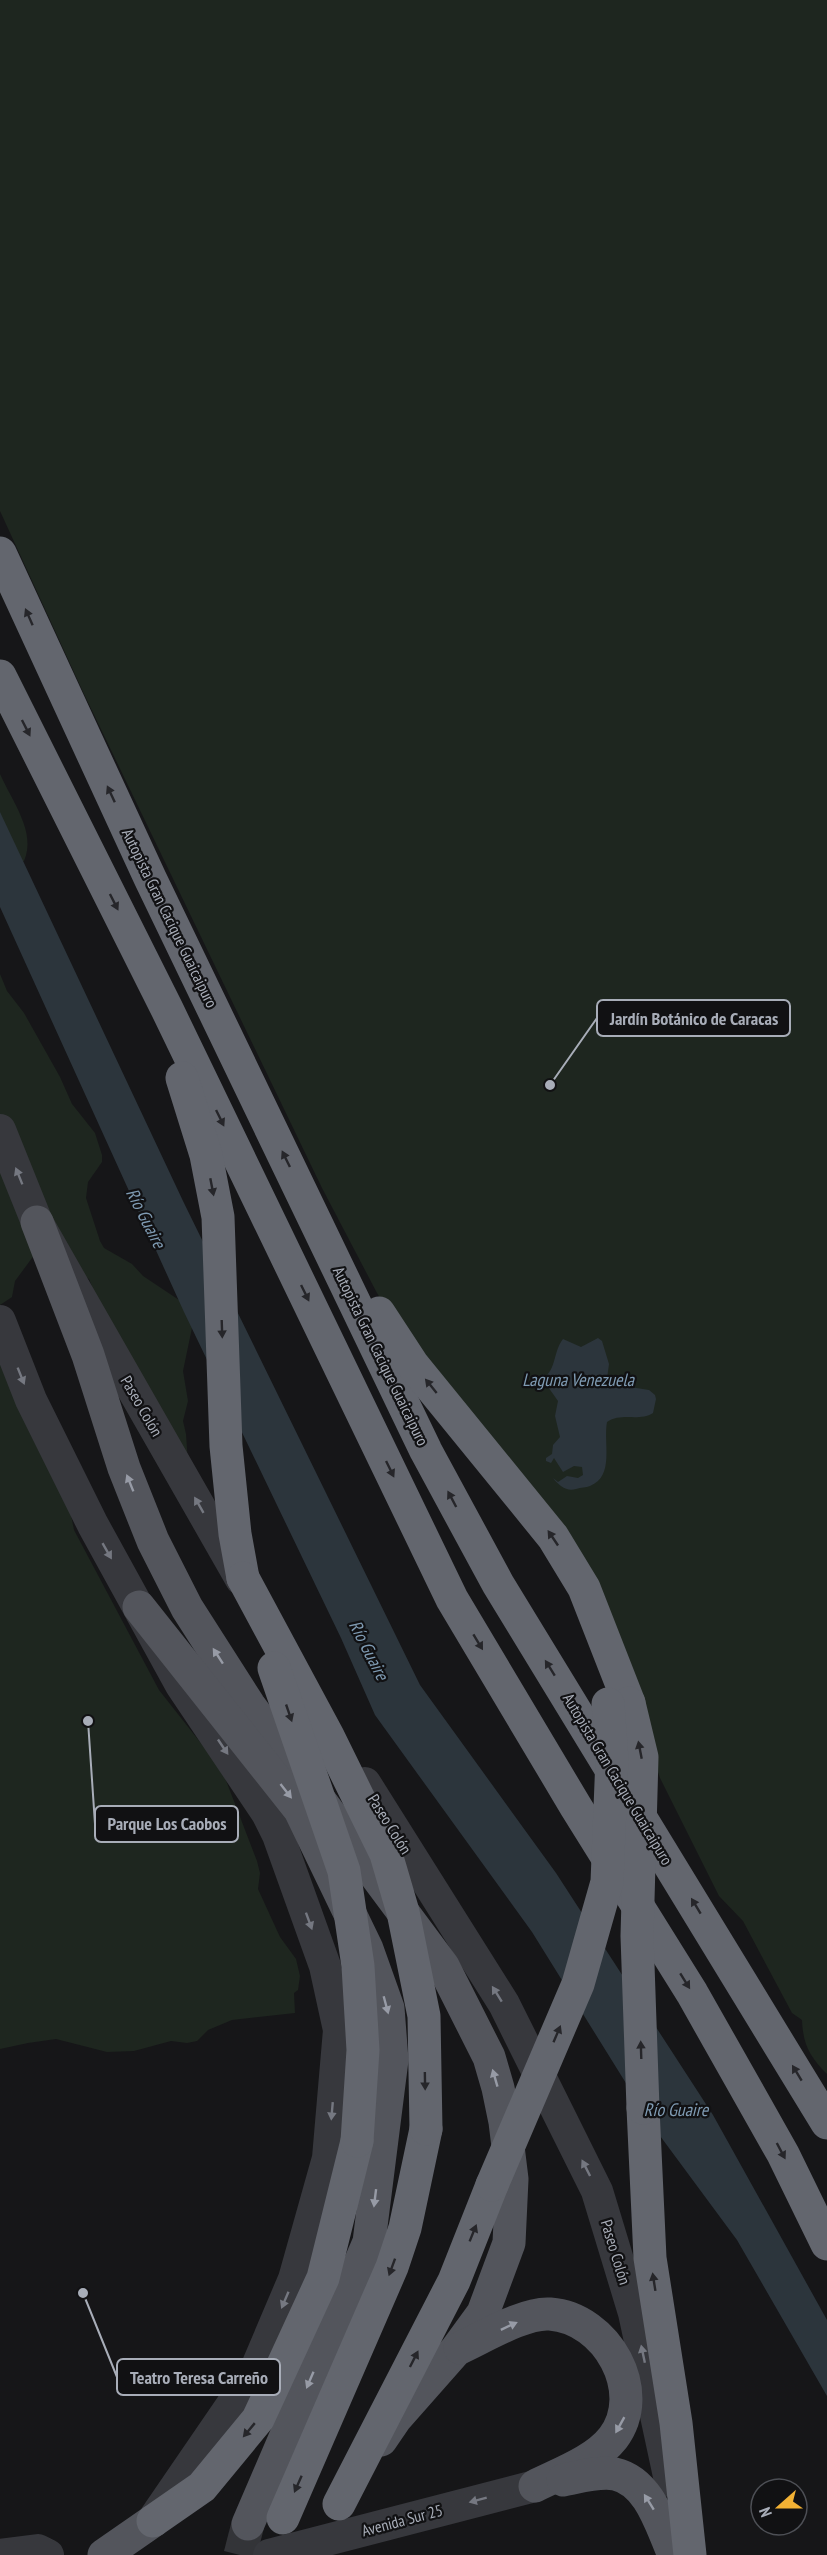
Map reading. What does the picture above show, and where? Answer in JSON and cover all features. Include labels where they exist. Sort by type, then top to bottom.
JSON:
[{"type":"highway","name":"Autopista Gran Cacique Guaicaipuro","points":[[0,554],[150,878],[426,1451],[498,1584],[827,2123]]},
{"type":"highway","points":[[0,676],[167,1008],[452,1599],[576,1807],[692,1993],[783,2154],[827,2244]]},
{"type":"highway","points":[[153,2521],[201,2487],[258,2419],[323,2278],[357,2141],[363,2050],[358,1966],[344,1871],[243,1578],[235,1534],[226,1446],[218,1217],[206,1155],[178,1061],[167,1008]]},
{"type":"highway","points":[[312,1212],[413,1365],[553,1537],[584,1588],[619,1704],[642,1757],[637,1936],[650,2258],[676,2423],[690,2555]]},
{"type":"highway","points":[[243,1578],[328,1736],[386,1854],[403,1912],[424,2016],[426,2129],[405,2228],[392,2267],[283,2518]]},
{"type":"highway","points":[[339,2504],[454,2281],[492,2185],[578,1984],[607,1882],[612,1758],[619,1704]]},
{"type":"main road","points":[[37,1222],[88,1355],[124,1468],[153,1541],[187,1608],[249,1706],[443,1966],[489,2057],[506,2122],[512,2179],[512,2219],[509,2243],[483,2313],[456,2350],[396,2418],[339,2504]]},
{"type":"main road","points":[[140,1607],[300,1810],[368,1949],[388,2008],[392,2060],[369,2242],[248,2524]]},
{"type":"main road","points":[[456,2350],[518,2322],[550,2314],[569,2319],[588,2329],[615,2357],[623,2373],[627,2394],[625,2416],[612,2438],[593,2456],[535,2486]]},
{"type":"main road","points":[[535,2486],[589,2475],[614,2474],[635,2483],[650,2502],[674,2555]]},
{"type":"main road","points":[[104,2555],[153,2521]]},
{"type":"street","name":"Paseo Colón","points":[[0,1130],[37,1222],[284,1654],[504,2004],[597,2191],[634,2313],[685,2555]]},
{"type":"street","points":[[0,1321],[36,1410],[93,1525],[181,1685],[267,1813],[325,1966],[339,2030],[328,2158],[294,2279],[255,2371],[153,2521]]},
{"type":"street","name":"Avenida Sur 25","points":[[269,2555],[535,2486]]},
{"type":"street","points":[[0,2555],[38,2550],[48,2555]]},
{"type":"shaded area","points":[[0,0],[827,0],[827,2074],[808,2050],[802,2020],[792,2013],[743,1921],[719,1896],[660,1778],[610,1616],[421,1364],[377,1293],[322,1188],[84,694],[0,511]]},
{"type":"shaded area","points":[[0,774],[21,817],[27,839],[24,861],[10,865],[0,863]]},
{"type":"shaded area","points":[[0,974],[7,991],[24,1013],[60,1077],[72,1104],[95,1133],[102,1162],[88,1182],[86,1198],[100,1241],[104,1248],[132,1264],[143,1276],[182,1302],[193,1323],[183,1371],[188,1401],[183,1421],[188,1463],[127,1373],[89,1279],[41,1250],[15,1281],[12,1297],[0,1305]]},
{"type":"shaded area","points":[[0,1354],[71,1515],[74,1530],[159,1690],[222,1770],[257,1861],[260,1873],[258,1889],[280,1937],[296,1959],[300,1976],[298,1990],[294,1993],[295,2013],[232,2020],[208,2030],[197,2041],[187,2043],[171,2041],[134,2051],[107,2052],[56,2039],[0,2049]]},
{"type":"water","name":"Río Guaire","points":[[0,812],[183,1201],[420,1685],[556,1873],[713,2115],[827,2320],[827,2396],[737,2240],[652,2125],[532,1932],[375,1715],[341,1638],[184,1312],[0,907]]},
{"type":"water","name":"Laguna Venezuela","points":[[598,1338],[602,1341],[609,1364],[607,1379],[609,1385],[623,1383],[630,1387],[649,1390],[656,1399],[653,1413],[648,1416],[619,1418],[607,1422],[603,1475],[590,1486],[569,1490],[561,1486],[553,1478],[558,1482],[567,1476],[578,1478],[583,1475],[582,1467],[574,1466],[563,1472],[554,1458],[551,1463],[546,1461],[546,1458],[552,1454],[553,1445],[560,1437],[555,1416],[558,1401],[546,1384],[543,1374],[546,1376],[549,1372],[563,1339],[581,1347]]},
{"type":"tunnel","points":[[240,2555],[248,2524]]},
{"type":"place","name":"Jardín Botánico de Caracas","points":[[550,1085]]},
{"type":"place","name":"Parque Los Caobos","points":[[88,1721]]},
{"type":"place","name":"Teatro Teresa Carreño","points":[[83,2293]]}]
